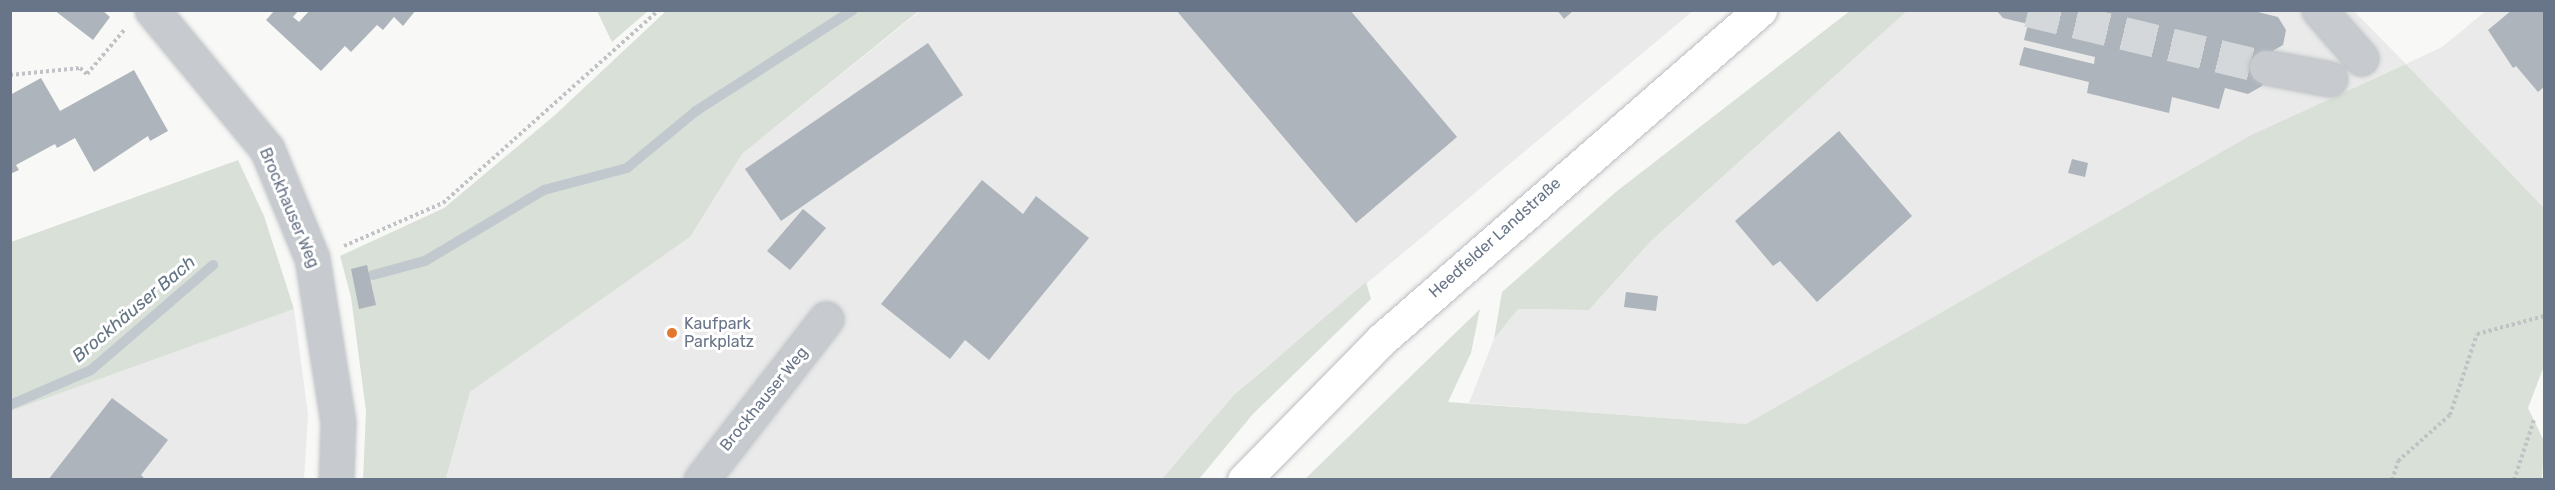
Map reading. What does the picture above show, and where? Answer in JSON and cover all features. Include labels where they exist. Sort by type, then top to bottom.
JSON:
[{"type":"main road","name":"Heedfelder Landstraße","points":[[1244,480],[1381,339],[1760,10]]},
{"type":"street","points":[[2319,10],[2361,58]]},
{"type":"street","name":"Brockhauser Weg","points":[[142,15],[267,149],[312,258],[337,411],[336,480]]},
{"type":"street","points":[[2266,67],[2330,79]]},
{"type":"street","name":"Brockhauser Weg","points":[[701,480],[826,320]]},
{"type":"path","points":[[312,258],[443,203],[659,10]]},
{"type":"path","points":[[10,75],[80,68],[87,74],[142,15]]},
{"type":"path","points":[[2392,480],[2398,461],[2450,415],[2477,334],[2544,316]]},
{"type":"path","points":[[2514,480],[2534,420]]},
{"type":"shaded area","points":[[920,10],[742,154],[690,237],[470,392],[446,479],[363,479],[366,411],[351,297],[340,256],[444,208],[555,115],[666,11]]},
{"type":"shaded area","points":[[1851,10],[1907,11],[1651,241],[1589,310],[1518,309],[1494,339],[1502,292],[1617,191]]},
{"type":"shaded area","points":[[597,11],[648,11],[612,42]]},
{"type":"shaded area","points":[[920,11],[1693,11],[1252,379],[1162,479],[446,480],[470,392],[690,237],[742,154]]},
{"type":"shaded area","points":[[1907,11],[2354,11],[2406,64],[2251,135],[1746,424],[1469,403],[1494,339],[1518,309],[1589,310],[1651,241]]},
{"type":"shaded area","points":[[2486,11],[2544,11],[2544,208],[2406,64],[2442,47]]},
{"type":"shaded area","points":[[2406,64],[2544,208],[2544,366],[2528,408],[2544,441],[2542,479],[1305,479],[1480,309],[1471,353],[1448,402],[1746,424],[2251,135]]},
{"type":"shaded area","points":[[238,160],[264,216],[294,309],[11,411],[11,242]]},
{"type":"shaded area","points":[[1366,282],[1371,299],[1253,414],[1199,479],[1162,479],[1234,395]]},
{"type":"shaded area","points":[[294,309],[308,415],[304,479],[11,480],[11,411]]},
{"type":"building","points":[[54,10],[102,10],[110,17],[93,40]]},
{"type":"building","points":[[275,10],[299,10],[293,17],[299,22],[310,10],[416,10],[403,26],[394,17],[383,30],[377,25],[351,52],[345,46],[321,71],[266,20]]},
{"type":"building","points":[[1176,10],[1350,10],[1457,137],[1356,223]]},
{"type":"building","points":[[1557,10],[1574,10],[1564,19]]},
{"type":"building","points":[[1996,10],[2250,10],[2278,17],[2286,30],[2283,45],[2269,53],[2262,86],[2248,94],[2225,88],[2219,109],[2172,97],[2169,113],[2087,93],[2089,82],[2019,65],[2024,47],[2094,64],[2095,57],[2024,40],[2028,24],[2003,18]]},
{"type":"building","points":[[2512,10],[2544,10],[2544,87],[2538,92],[2516,66],[2513,68],[2488,30]]},
{"type":"building","points":[[928,43],[963,95],[781,221],[745,169]]},
{"type":"building","points":[[134,70],[168,131],[150,141],[148,136],[94,172],[75,138],[57,148],[55,144],[16,165],[19,170],[10,174],[10,95],[41,78],[60,111]]},
{"type":"building","points":[[1839,131],[1912,216],[1817,302],[1780,261],[1773,266],[1735,221]]},
{"type":"building","points":[[2072,159],[2088,163],[2085,177],[2068,173]]},
{"type":"building","points":[[982,180],[1023,214],[1036,196],[1089,238],[989,360],[965,340],[950,359],[881,304]]},
{"type":"building","points":[[803,209],[826,228],[790,270],[767,251]]},
{"type":"building","points":[[367,265],[376,305],[359,309],[351,269]]},
{"type":"building","points":[[1626,292],[1658,296],[1656,311],[1624,307]]},
{"type":"building","points":[[112,398],[168,440],[141,475],[146,480],[48,480]]},
{"type":"waterway","name":"Brockhäuser Bach","points":[[373,275],[425,261],[544,190],[627,168],[696,111],[853,10]]},
{"type":"waterway","name":"Brockhäuser Bach","points":[[10,405],[91,370],[213,265]]},
{"type":"tunnel","points":[[2028,10],[2266,67]]},
{"type":"place","name":"Kaufpark Parkplatz","points":[[672,333]]}]
